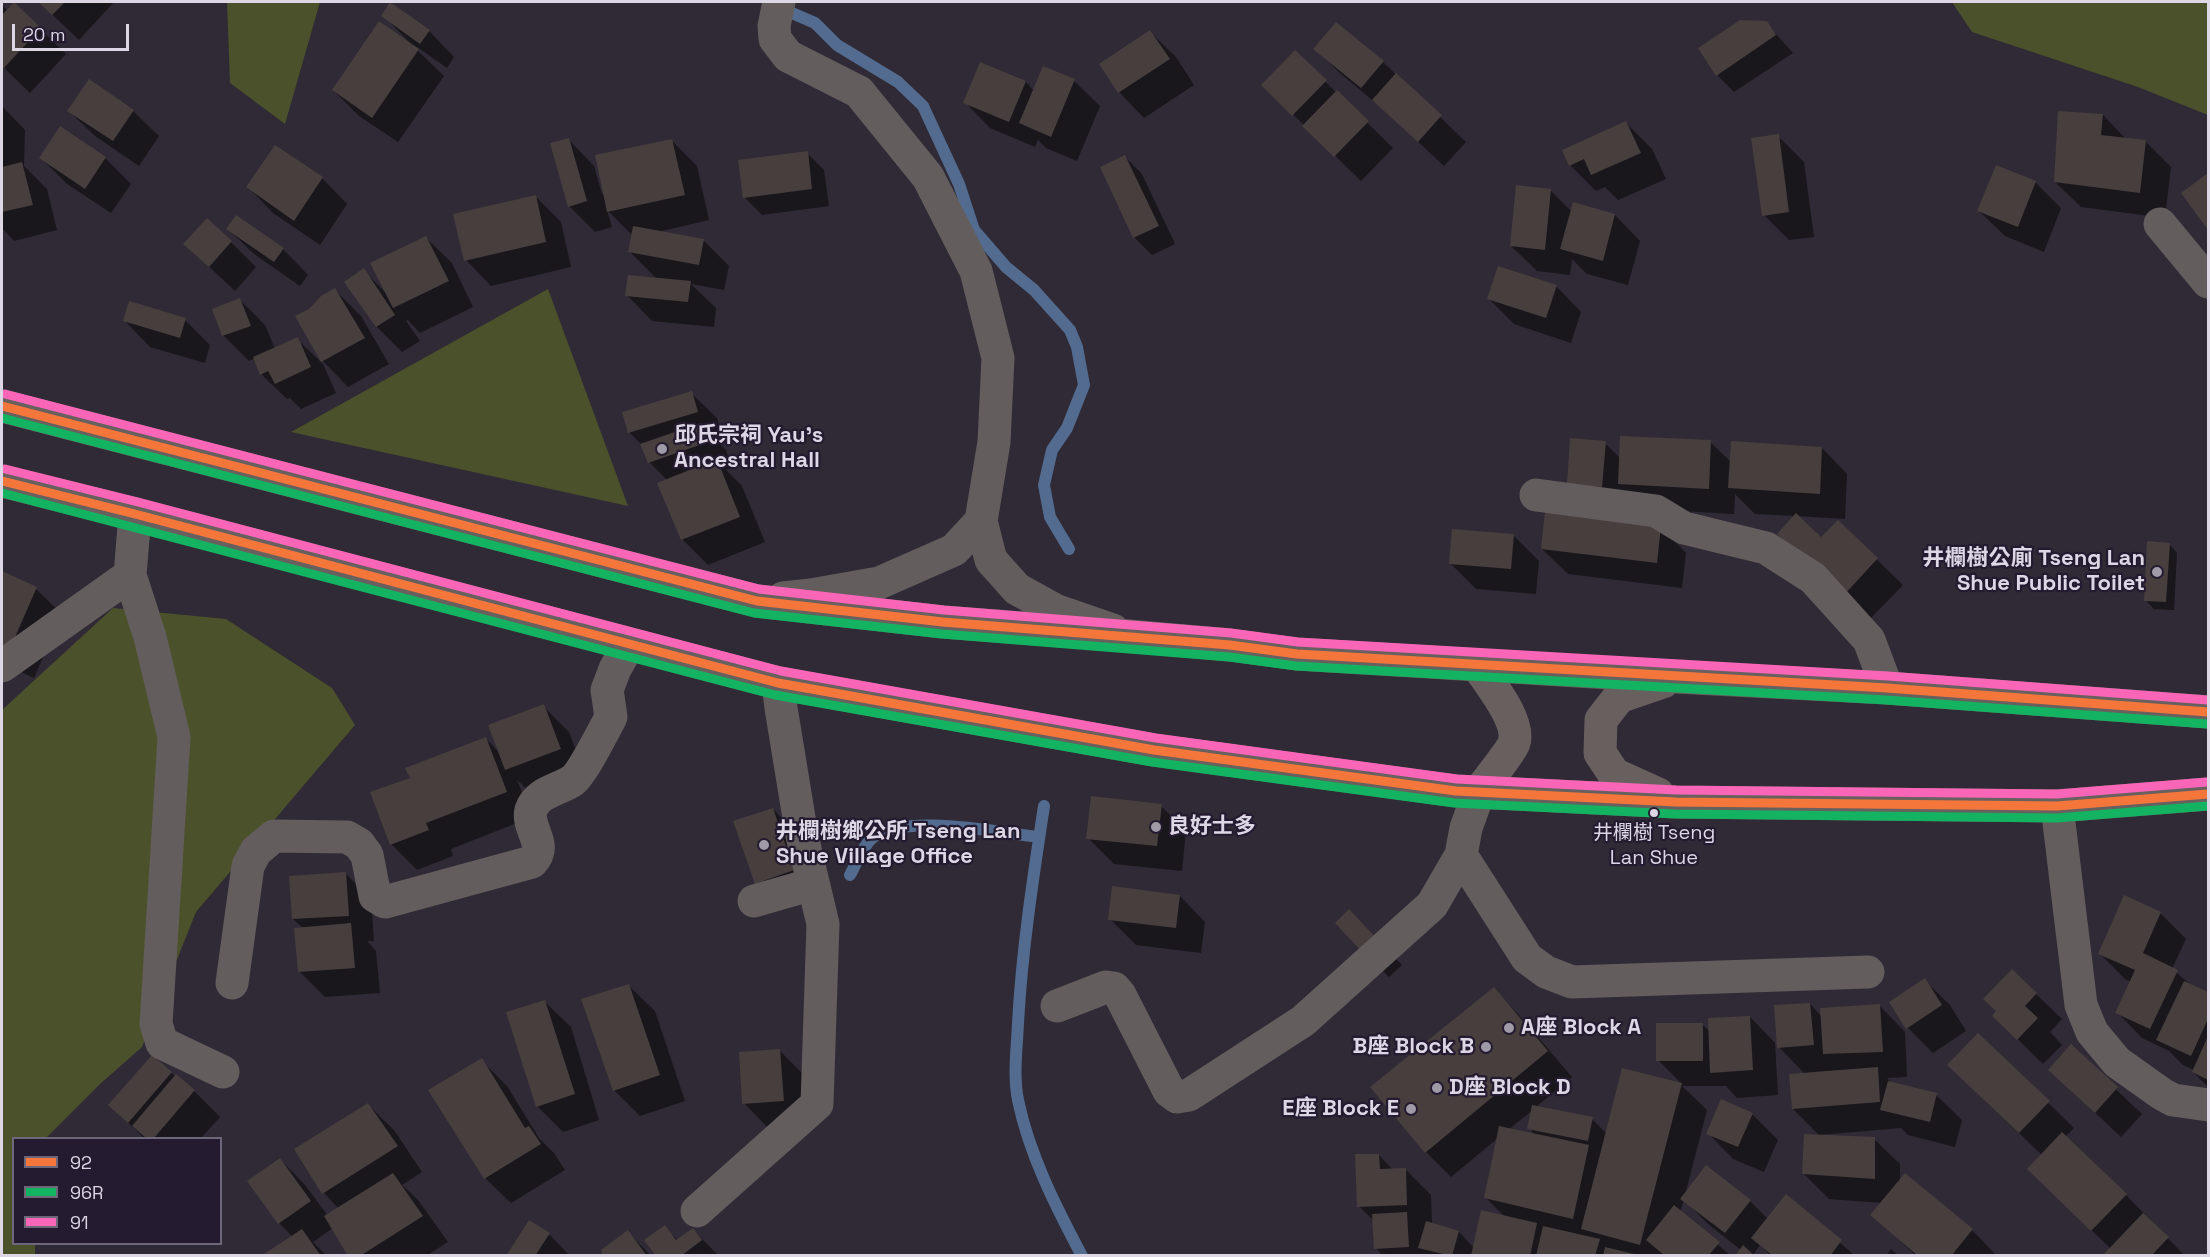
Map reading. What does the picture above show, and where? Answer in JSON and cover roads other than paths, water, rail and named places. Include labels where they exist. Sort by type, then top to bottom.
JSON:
[{"type":"main road","points":[[2,406],[757,600],[943,622],[1129,636],[1297,654],[1887,688],[2208,712]]},
{"type":"main road","points":[[2,482],[135,514],[778,683],[1154,750],[1456,791],[1676,802],[2057,806],[2208,794]]},
{"type":"main road","points":[[1477,665],[1503,704],[1514,727],[1514,743],[1479,792]]},
{"type":"main road","points":[[1676,677],[1619,697],[1601,720],[1600,753],[1614,774],[1676,802]]},
{"type":"street","points":[[777,14],[775,39],[788,56],[859,92],[928,177],[976,271],[998,358],[994,442],[981,521],[991,560],[1017,589],[1055,610],[1129,636]]},
{"type":"street","points":[[2160,224],[2208,282]]},
{"type":"street","points":[[1536,495],[1656,511],[1684,528],[1766,548],[1813,578],[1869,640],[1887,688]]},
{"type":"street","points":[[135,514],[130,574],[150,637],[174,737],[156,1024],[162,1043],[223,1072]]},
{"type":"street","points":[[757,600],[811,595],[879,583],[954,550],[981,521]]},
{"type":"street","points":[[2,666],[130,574]]},
{"type":"street","points":[[232,983],[248,866],[256,851],[274,836],[347,837],[359,844],[367,855],[375,896],[385,902],[532,862],[537,856],[539,847],[531,810],[538,798],[574,780],[611,717],[607,690],[615,669],[629,644]]},
{"type":"street","points":[[697,1211],[816,1104],[823,924],[802,836],[778,683]]},
{"type":"street","points":[[1057,1006],[1106,987],[1114,988],[1120,995],[1169,1091],[1177,1097],[1189,1095],[1303,1022],[1432,905],[1461,855],[1466,828],[1479,792]]},
{"type":"street","points":[[2057,806],[2081,1005],[2091,1032],[2117,1062],[2162,1094],[2182,1103],[2208,1106]]},
{"type":"street","points":[[1461,855],[1527,958],[1546,972],[1572,982],[1868,972]]},
{"type":"street","points":[[754,901],[813,884]]},
{"type":"waterway","points":[[778,7],[815,23],[837,45],[898,82],[923,106],[959,184],[974,230],[1006,267],[1034,290],[1070,330],[1077,347],[1084,385],[1067,428],[1052,450],[1044,485],[1050,517],[1069,549]]},
{"type":"waterway","points":[[1044,806],[1022,968],[1016,1081],[1023,1120],[1036,1160],[1082,1256]]},
{"type":"waterway","points":[[850,875],[871,839],[885,831],[904,827],[952,826],[1039,837]]},
{"type":"place","name":"邱氏宗祠 Yau's Ancestral Hall","points":[[662,449]]},
{"type":"place","name":"井欄樹公廁 Tseng Lan Shue Public Toilet","points":[[2157,572]]},
{"type":"place","name":"井欄樹 Tseng Lan Shue","points":[[1654,813]]},
{"type":"place","name":"良好士多","points":[[1156,827]]},
{"type":"place","name":"井欄樹鄉公所 Tseng Lan Shue Village Office","points":[[764,845]]},
{"type":"place","name":"A座 Block A","points":[[1509,1028]]},
{"type":"place","name":"B座 Block B","points":[[1486,1047]]},
{"type":"place","name":"D座 Block D","points":[[1437,1088]]},
{"type":"place","name":"E座 Block E","points":[[1411,1109]]}]
